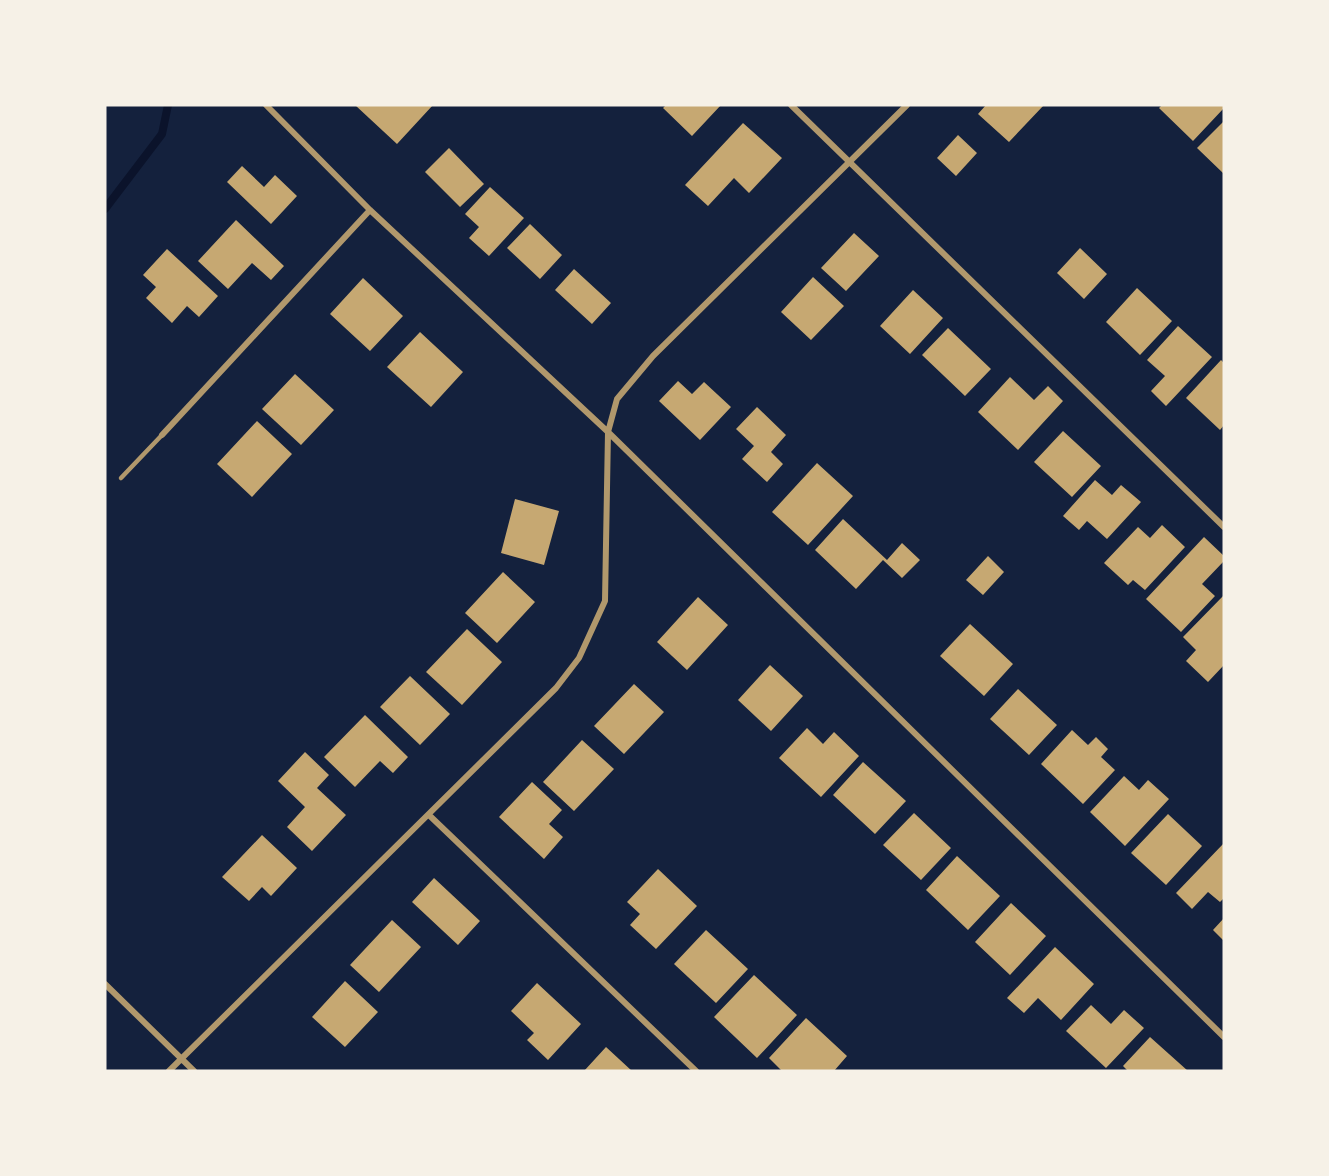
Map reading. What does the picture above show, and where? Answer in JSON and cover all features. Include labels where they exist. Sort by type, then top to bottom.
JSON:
[{"type":"street","points":[[266,105],[370,210],[609,432],[1224,1037]]},
{"type":"street","points":[[791,105],[1224,527]]},
{"type":"street","points":[[169,1071],[430,816],[556,688],[579,658],[605,601],[609,432],[617,399],[635,376],[849,160],[907,105]]},
{"type":"street","points":[[162,435],[370,210]]},
{"type":"street","points":[[430,816],[696,1071]]},
{"type":"street","points":[[105,984],[194,1071]]},
{"type":"lane","points":[[121,478],[162,435]]},
{"type":"building","points":[[355,105],[433,105],[397,144]]},
{"type":"building","points":[[666,105],[721,105],[692,136],[663,108]]},
{"type":"building","points":[[986,105],[1044,105],[1009,142],[978,114]]},
{"type":"building","points":[[1162,105],[1224,105],[1224,108],[1193,141],[1159,108]]},
{"type":"building","points":[[1224,121],[1224,174],[1197,148]]},
{"type":"building","points":[[743,123],[782,158],[749,193],[734,178],[708,206],[685,185]]},
{"type":"building","points":[[958,135],[977,153],[956,176],[937,158]]},
{"type":"building","points":[[449,148],[484,184],[460,207],[425,172]]},
{"type":"building","points":[[242,166],[264,187],[275,175],[297,196],[271,224],[227,182]]},
{"type":"building","points":[[490,187],[524,218],[489,256],[469,238],[479,227],[465,214]]},
{"type":"building","points":[[236,220],[284,266],[271,280],[252,263],[228,289],[198,261]]},
{"type":"building","points":[[530,224],[562,255],[540,279],[507,248]]},
{"type":"building","points":[[854,233],[879,256],[846,291],[821,268]]},
{"type":"building","points":[[1080,248],[1107,274],[1084,299],[1057,273]]},
{"type":"building","points":[[167,249],[218,296],[199,317],[187,306],[172,323],[146,298],[156,287],[143,275]]},
{"type":"building","points":[[574,269],[611,303],[592,324],[555,290]]},
{"type":"building","points":[[813,277],[844,306],[811,340],[781,312]]},
{"type":"building","points":[[363,278],[403,316],[370,351],[330,314]]},
{"type":"building","points":[[1137,288],[1172,321],[1140,355],[1106,322]]},
{"type":"building","points":[[913,290],[943,318],[910,354],[880,326]]},
{"type":"building","points":[[1178,326],[1212,357],[1166,406],[1151,391],[1165,376],[1147,360]]},
{"type":"building","points":[[948,328],[991,369],[965,396],[922,355]]},
{"type":"building","points":[[420,332],[463,372],[431,407],[387,367]]},
{"type":"building","points":[[1221,360],[1224,363],[1224,425],[1220,430],[1186,398]]},
{"type":"building","points":[[295,374],[334,410],[301,445],[262,409]]},
{"type":"building","points":[[1010,377],[1034,400],[1048,386],[1063,401],[1018,450],[978,412]]},
{"type":"building","points":[[678,381],[692,394],[704,382],[731,407],[700,440],[659,401]]},
{"type":"building","points":[[757,407],[786,435],[771,452],[783,464],[767,482],[742,459],[754,446],[736,429]]},
{"type":"building","points":[[257,421],[292,454],[252,497],[217,464]]},
{"type":"building","points":[[1063,431],[1101,466],[1072,497],[1034,462]]},
{"type":"building","points":[[817,463],[853,496],[808,545],[772,512]]},
{"type":"building","points":[[1095,480],[1112,495],[1121,485],[1141,502],[1107,539],[1087,521],[1079,530],[1063,516]]},
{"type":"building","points":[[515,499],[559,511],[544,565],[501,553]]},
{"type":"building","points":[[843,519],[887,560],[902,543],[920,560],[902,578],[883,560],[856,589],[815,550]]},
{"type":"building","points":[[1162,525],[1185,547],[1145,590],[1133,580],[1128,585],[1104,563],[1138,527],[1150,538]]},
{"type":"building","points":[[1204,537],[1224,556],[1224,561],[1202,584],[1215,596],[1181,632],[1146,599]]},
{"type":"building","points":[[988,556],[1004,572],[983,595],[966,580]]},
{"type":"building","points":[[503,572],[535,602],[497,643],[465,613]]},
{"type":"building","points":[[1224,595],[1224,665],[1208,682],[1186,661],[1196,650],[1183,637]]},
{"type":"building","points":[[698,597],[728,625],[687,670],[657,642]]},
{"type":"building","points":[[970,624],[1013,664],[984,696],[940,656]]},
{"type":"building","points":[[467,629],[502,662],[462,705],[426,672]]},
{"type":"building","points":[[770,665],[803,696],[771,731],[738,700]]},
{"type":"building","points":[[410,676],[450,714],[420,745],[380,707]]},
{"type":"building","points":[[634,684],[664,712],[624,754],[594,726]]},
{"type":"building","points":[[1018,689],[1057,725],[1029,755],[990,719]]},
{"type":"building","points":[[365,715],[408,757],[393,773],[380,761],[355,787],[324,757]]},
{"type":"building","points":[[807,728],[823,744],[834,732],[859,756],[821,797],[779,758]]},
{"type":"building","points":[[1072,730],[1088,745],[1096,737],[1108,749],[1101,757],[1115,770],[1083,804],[1041,764]]},
{"type":"building","points":[[582,740],[614,769],[574,811],[543,782]]},
{"type":"building","points":[[305,752],[329,775],[317,788],[346,815],[312,851],[287,827],[305,807],[278,781]]},
{"type":"building","points":[[863,762],[906,801],[875,834],[833,795]]},
{"type":"building","points":[[1124,776],[1139,790],[1148,780],[1169,799],[1125,846],[1090,812]]},
{"type":"building","points":[[532,782],[562,810],[549,824],[563,837],[544,859],[499,817]]},
{"type":"building","points":[[914,813],[951,848],[921,880],[883,845]]},
{"type":"building","points":[[1168,814],[1202,846],[1166,885],[1131,853]]},
{"type":"building","points":[[262,835],[297,868],[271,896],[262,887],[249,901],[222,877]]},
{"type":"building","points":[[1224,843],[1224,898],[1220,902],[1208,892],[1192,909],[1176,893]]},
{"type":"building","points":[[957,856],[1000,896],[968,930],[926,890]]},
{"type":"building","points":[[658,869],[697,906],[656,949],[630,925],[640,914],[627,902]]},
{"type":"building","points":[[434,878],[480,921],[458,945],[412,902]]},
{"type":"building","points":[[1011,903],[1046,936],[1010,975],[975,942]]},
{"type":"building","points":[[1224,918],[1224,941],[1213,930]]},
{"type":"building","points":[[392,920],[421,947],[379,992],[350,965]]},
{"type":"building","points":[[706,930],[748,969],[716,1003],[674,964]]},
{"type":"building","points":[[1055,947],[1094,984],[1061,1020],[1038,998],[1024,1013],[1007,998]]},
{"type":"building","points":[[754,975],[797,1015],[757,1058],[714,1017]]},
{"type":"building","points":[[345,981],[378,1012],[345,1047],[312,1017]]},
{"type":"building","points":[[537,983],[581,1024],[548,1060],[527,1040],[534,1033],[511,1011]]},
{"type":"building","points":[[1091,1005],[1111,1024],[1124,1010],[1144,1028],[1106,1068],[1066,1031]]},
{"type":"building","points":[[806,1018],[847,1056],[834,1071],[782,1071],[769,1058]]},
{"type":"building","points":[[1150,1037],[1188,1071],[1128,1071],[1123,1066]]},
{"type":"building","points":[[606,1047],[632,1071],[584,1071]]},
{"type":"waterway","points":[[105,209],[162,134],[168,105]]}]
